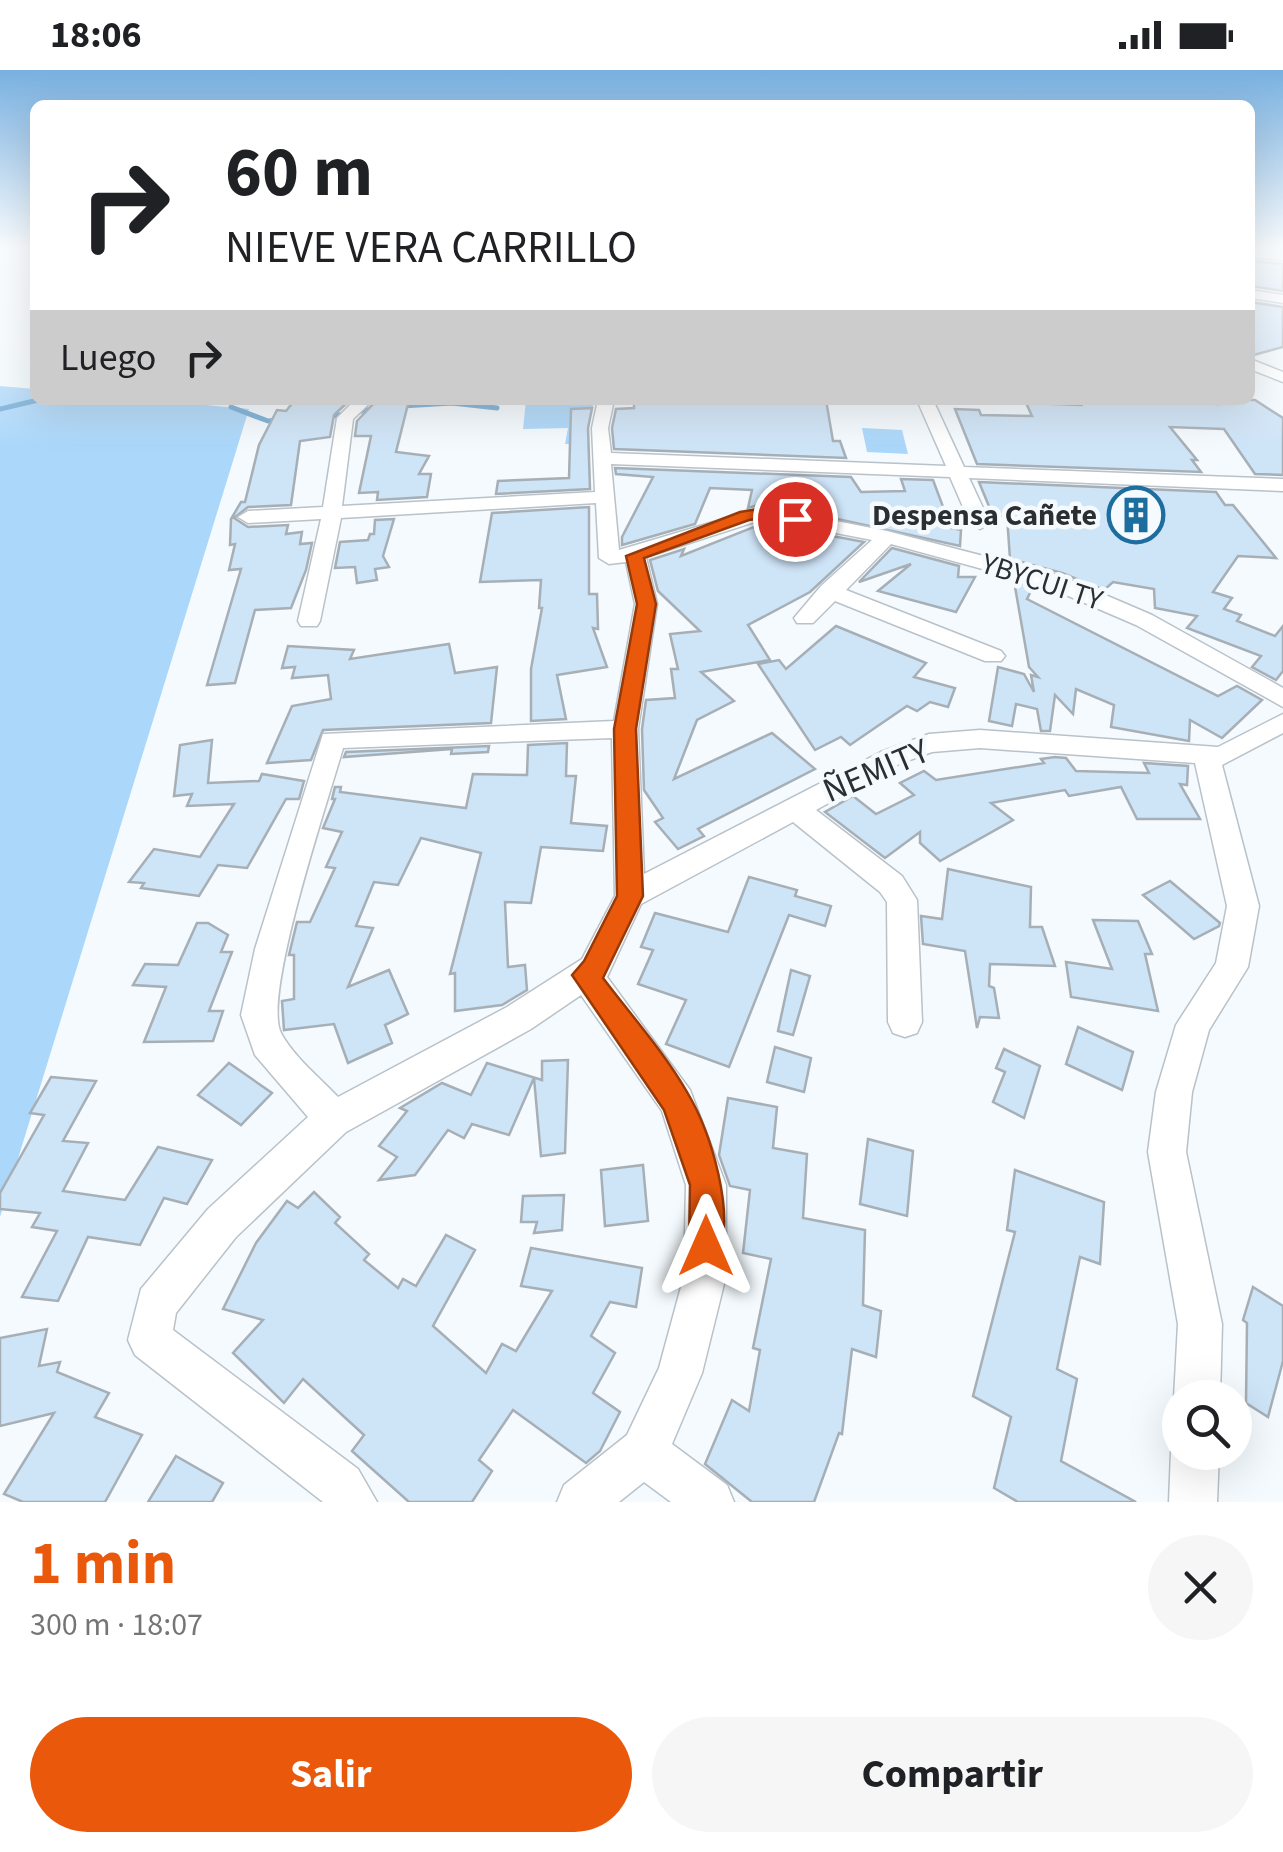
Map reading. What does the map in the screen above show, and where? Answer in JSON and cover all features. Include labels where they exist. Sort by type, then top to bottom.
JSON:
[{"type":"street","points":[[1255,366],[1283,377]]},
{"type":"street","points":[[309,621],[332,512],[345,418],[358,405]]},
{"type":"street","points":[[353,1502],[342,1486],[150,1340],[156,1304],[222,1223],[333,1119],[519,1018],[594,969],[630,896],[625,729],[646,604],[622,557],[605,498],[600,428],[605,405]]},
{"type":"street","points":[[926,405],[980,523]]},
{"type":"street","points":[[603,458],[1283,485]]},
{"type":"street","points":[[248,518],[605,498]]},
{"type":"street","name":"YBYCUI TY","points":[[622,557],[764,513],[887,537],[1038,576],[1103,599],[1283,699]]},
{"type":"street","points":[[805,618],[887,537]]},
{"type":"street","points":[[829,591],[993,656]]},
{"type":"street","points":[[1198,1380],[1200,1324],[1168,1152],[1174,1092],[1194,1025],[1232,967],[1243,906],[1206,755],[1222,756],[1283,722]]},
{"type":"street","points":[[333,1119],[267,1044],[258,1016],[271,949],[332,740],[625,729]]},
{"type":"street","name":"ÑEMITY","points":[[630,896],[890,758],[930,744],[980,739],[1044,741],[1206,755]]},
{"type":"street","points":[[794,808],[891,884],[902,900],[905,1022]]},
{"type":"street","points":[[581,1502],[644,1452],[680,1373],[705,1276],[706,1185],[677,1102],[586,975]]},
{"type":"street","points":[[644,1452],[710,1502]]},
{"type":"street","points":[[1193,1502],[1194,1470]]},
{"type":"shaded area","points":[[0,386],[30,389],[30,405],[205,405],[249,409],[0,1217]]},
{"type":"shaded area","points":[[525,405],[593,405],[586,444],[565,444],[568,428],[523,429]]},
{"type":"shaded area","points":[[862,428],[902,430],[908,454],[867,452]]},
{"type":"building","points":[[1255,315],[1283,315],[1283,347],[1255,355]]},
{"type":"building","points":[[1255,400],[1283,418],[1283,475],[1255,474],[1224,429],[1170,427],[1197,460],[1192,460],[1201,472],[977,464],[955,409],[979,410],[981,415],[1032,416],[1027,405],[1255,405]]},
{"type":"building","points":[[291,405],[345,405],[334,415],[330,437],[300,441],[291,505],[248,507],[234,518],[248,527],[288,525],[286,534],[302,532],[300,544],[312,543],[306,570],[291,608],[255,610],[235,683],[207,685],[241,569],[229,570],[235,544],[230,545],[231,519],[241,502],[245,502],[259,445],[277,410],[286,411]]},
{"type":"building","points":[[372,405],[408,405],[396,452],[429,456],[419,474],[431,474],[427,497],[377,500],[378,492],[359,493],[371,436],[355,436],[357,421]]},
{"type":"building","points":[[827,405],[833,441],[840,441],[846,458],[614,449],[612,428],[616,409]]},
{"type":"building","points":[[592,408],[588,428],[590,489],[496,494],[498,481],[569,478],[571,409]]},
{"type":"building","points":[[615,468],[851,477],[861,492],[905,491],[901,479],[933,480],[951,528],[961,530],[960,546],[765,503],[748,508],[752,490],[710,488],[695,524],[622,545],[622,537],[653,477],[616,474]]},
{"type":"building","points":[[979,482],[1216,492],[1225,505],[1233,505],[1276,558],[1238,556],[1213,592],[1232,598],[1224,609],[1241,615],[1237,621],[1275,636],[1283,626],[1283,671],[1276,680],[1252,667],[1261,656],[1187,628],[1197,616],[1155,608],[1154,589],[1113,582],[1104,590],[1010,559],[1007,516],[993,516]]},
{"type":"building","points":[[589,507],[589,594],[597,594],[598,629],[593,628],[607,667],[557,675],[566,719],[531,721],[531,669],[542,608],[541,580],[480,582],[492,513]]},
{"type":"building","points":[[394,519],[383,556],[389,567],[375,569],[377,580],[357,583],[355,567],[335,568],[340,542],[368,540],[374,534],[375,520]]},
{"type":"building","points":[[764,523],[864,542],[810,592],[748,625],[770,660],[701,672],[734,701],[697,720],[674,779],[772,733],[815,769],[698,829],[704,836],[678,849],[655,822],[663,818],[644,790],[642,729],[646,700],[675,698],[671,669],[678,669],[670,634],[700,631],[658,591],[650,560],[684,549],[681,556]]},
{"type":"building","points":[[892,548],[959,566],[958,577],[975,577],[956,612],[878,591],[911,564],[859,582]]},
{"type":"building","points":[[1014,581],[1033,587],[1027,599],[1218,696],[1237,686],[1262,700],[1222,738],[1190,720],[1189,741],[1111,727],[1114,705],[1076,689],[1073,714],[1055,695],[1050,731],[1041,731],[1037,709],[1016,704],[1012,726],[989,721],[998,667],[1024,674],[1034,692],[1031,675],[1038,677],[1029,667]]},
{"type":"building","points":[[836,626],[926,663],[914,677],[955,688],[948,707],[930,702],[917,711],[907,706],[850,745],[841,737],[815,750],[758,664],[779,660],[786,669]]},
{"type":"building","points":[[449,644],[455,673],[497,667],[491,723],[323,730],[311,760],[267,763],[292,706],[331,699],[328,675],[292,678],[295,667],[282,668],[288,646],[354,650],[350,659]]},
{"type":"building","points":[[212,740],[208,783],[259,781],[262,774],[304,781],[299,799],[286,799],[247,868],[218,865],[199,896],[141,888],[144,883],[129,882],[154,849],[200,857],[234,804],[187,806],[192,794],[174,796],[180,745]]},
{"type":"building","points":[[567,743],[566,776],[576,776],[571,823],[607,826],[603,851],[541,847],[531,903],[505,902],[508,967],[525,965],[527,990],[502,1005],[455,1011],[455,973],[450,974],[481,853],[421,838],[398,885],[374,882],[356,926],[373,928],[348,987],[389,970],[408,1014],[385,1025],[392,1043],[348,1063],[334,1024],[284,1030],[282,1001],[294,999],[294,955],[289,955],[297,922],[310,922],[335,868],[326,867],[342,832],[323,828],[335,799],[335,787],[341,787],[340,792],[466,808],[473,774],[527,775],[528,745]]},
{"type":"building","points":[[489,746],[488,752],[451,754],[452,749],[344,757],[346,752]]},
{"type":"building","points":[[1066,758],[1076,771],[1149,773],[1144,763],[1188,766],[1187,785],[1180,784],[1200,819],[1137,819],[1121,787],[1069,796],[1065,790],[991,803],[1013,820],[940,861],[920,843],[920,832],[885,858],[825,812],[853,796],[876,814],[914,795],[900,783],[924,771],[936,780],[1044,763],[1041,759]]},
{"type":"building","points":[[948,869],[1031,887],[1030,927],[1042,927],[1055,966],[990,964],[989,986],[994,988],[999,1018],[980,1017],[977,1028],[965,951],[923,944],[921,916],[942,919]]},
{"type":"building","points":[[749,877],[797,890],[795,896],[831,906],[825,926],[789,915],[729,1067],[666,1044],[686,1000],[638,984],[653,950],[641,947],[655,913],[728,932]]},
{"type":"building","points":[[1170,881],[1219,926],[1194,939],[1143,895]]},
{"type":"building","points":[[1093,920],[1138,921],[1152,954],[1145,954],[1158,1011],[1071,997],[1066,962],[1112,969]]},
{"type":"building","points":[[197,923],[208,923],[228,935],[221,952],[232,952],[209,1011],[223,1011],[213,1041],[144,1042],[166,987],[133,985],[145,964],[178,965]]},
{"type":"building","points":[[791,970],[810,976],[793,1035],[778,1031]]},
{"type":"building","points":[[1078,1027],[1133,1052],[1122,1090],[1066,1064]]},
{"type":"building","points":[[775,1047],[811,1058],[804,1092],[767,1082]]},
{"type":"building","points":[[1004,1049],[1040,1066],[1024,1118],[993,1102],[1005,1072],[996,1068]]},
{"type":"building","points":[[568,1060],[565,1153],[541,1156],[534,1078],[509,1135],[472,1124],[464,1138],[448,1130],[415,1175],[379,1180],[397,1157],[379,1146],[407,1111],[400,1108],[442,1083],[471,1095],[487,1063],[542,1080],[542,1061]]},
{"type":"building","points":[[229,1063],[272,1093],[241,1125],[198,1095]]},
{"type":"building","points":[[51,1077],[96,1081],[63,1141],[88,1143],[63,1191],[125,1200],[158,1147],[212,1160],[187,1204],[164,1198],[140,1245],[88,1237],[58,1301],[22,1297],[57,1231],[32,1227],[40,1213],[0,1209],[0,1193],[44,1115],[30,1113]]},
{"type":"building","points":[[728,1098],[777,1107],[773,1148],[807,1154],[803,1218],[865,1230],[863,1305],[881,1311],[876,1357],[852,1349],[842,1434],[839,1433],[814,1502],[752,1502],[705,1464],[732,1400],[749,1411],[760,1350],[753,1348],[771,1259],[743,1253],[750,1190],[730,1186],[719,1155]]},
{"type":"building","points":[[868,1139],[913,1151],[907,1216],[860,1204]]},
{"type":"building","points":[[643,1165],[648,1221],[605,1226],[601,1170]]},
{"type":"building","points":[[1015,1170],[1104,1202],[1100,1264],[1080,1257],[1057,1369],[1077,1379],[1061,1461],[1136,1502],[1018,1502],[994,1488],[1011,1417],[973,1396],[1015,1232],[1007,1230]]},
{"type":"building","points":[[314,1192],[340,1217],[335,1223],[369,1254],[364,1260],[398,1288],[403,1279],[416,1286],[446,1235],[475,1250],[433,1326],[486,1373],[502,1344],[516,1351],[552,1291],[521,1286],[531,1248],[642,1268],[636,1307],[610,1302],[591,1336],[615,1353],[593,1393],[620,1412],[600,1451],[586,1463],[513,1410],[479,1460],[492,1471],[472,1502],[409,1502],[352,1451],[364,1435],[303,1379],[284,1403],[233,1353],[263,1320],[223,1309],[256,1243],[287,1201],[298,1208]]},
{"type":"building","points":[[564,1195],[562,1230],[534,1233],[537,1222],[521,1222],[523,1196]]},
{"type":"building","points":[[1253,1287],[1283,1306],[1283,1361],[1268,1417],[1252,1407],[1252,1380],[1246,1380],[1247,1323],[1243,1320]]},
{"type":"building","points":[[47,1329],[39,1366],[60,1362],[57,1372],[109,1393],[95,1417],[142,1435],[105,1502],[23,1502],[4,1494],[54,1413],[0,1426],[0,1338]]},
{"type":"building","points":[[176,1456],[223,1483],[212,1502],[148,1502]]},
{"type":"waterway","points":[[0,409],[30,402]]},
{"type":"waterway","points":[[402,406],[419,405]]},
{"type":"waterway","points":[[470,405],[497,408]]},
{"type":"waterway","points":[[231,407],[268,421],[279,420]]},
{"type":"waterway","points":[[328,417],[378,408]]},
{"type":"place","name":"Despensa Cañete","points":[[1136,515]]},
{"type":"route","points":[[706,1246],[706,1185],[677,1102],[586,975],[594,969],[630,896],[625,729],[646,604],[634,556],[746,516],[764,513],[795,519]]}]
